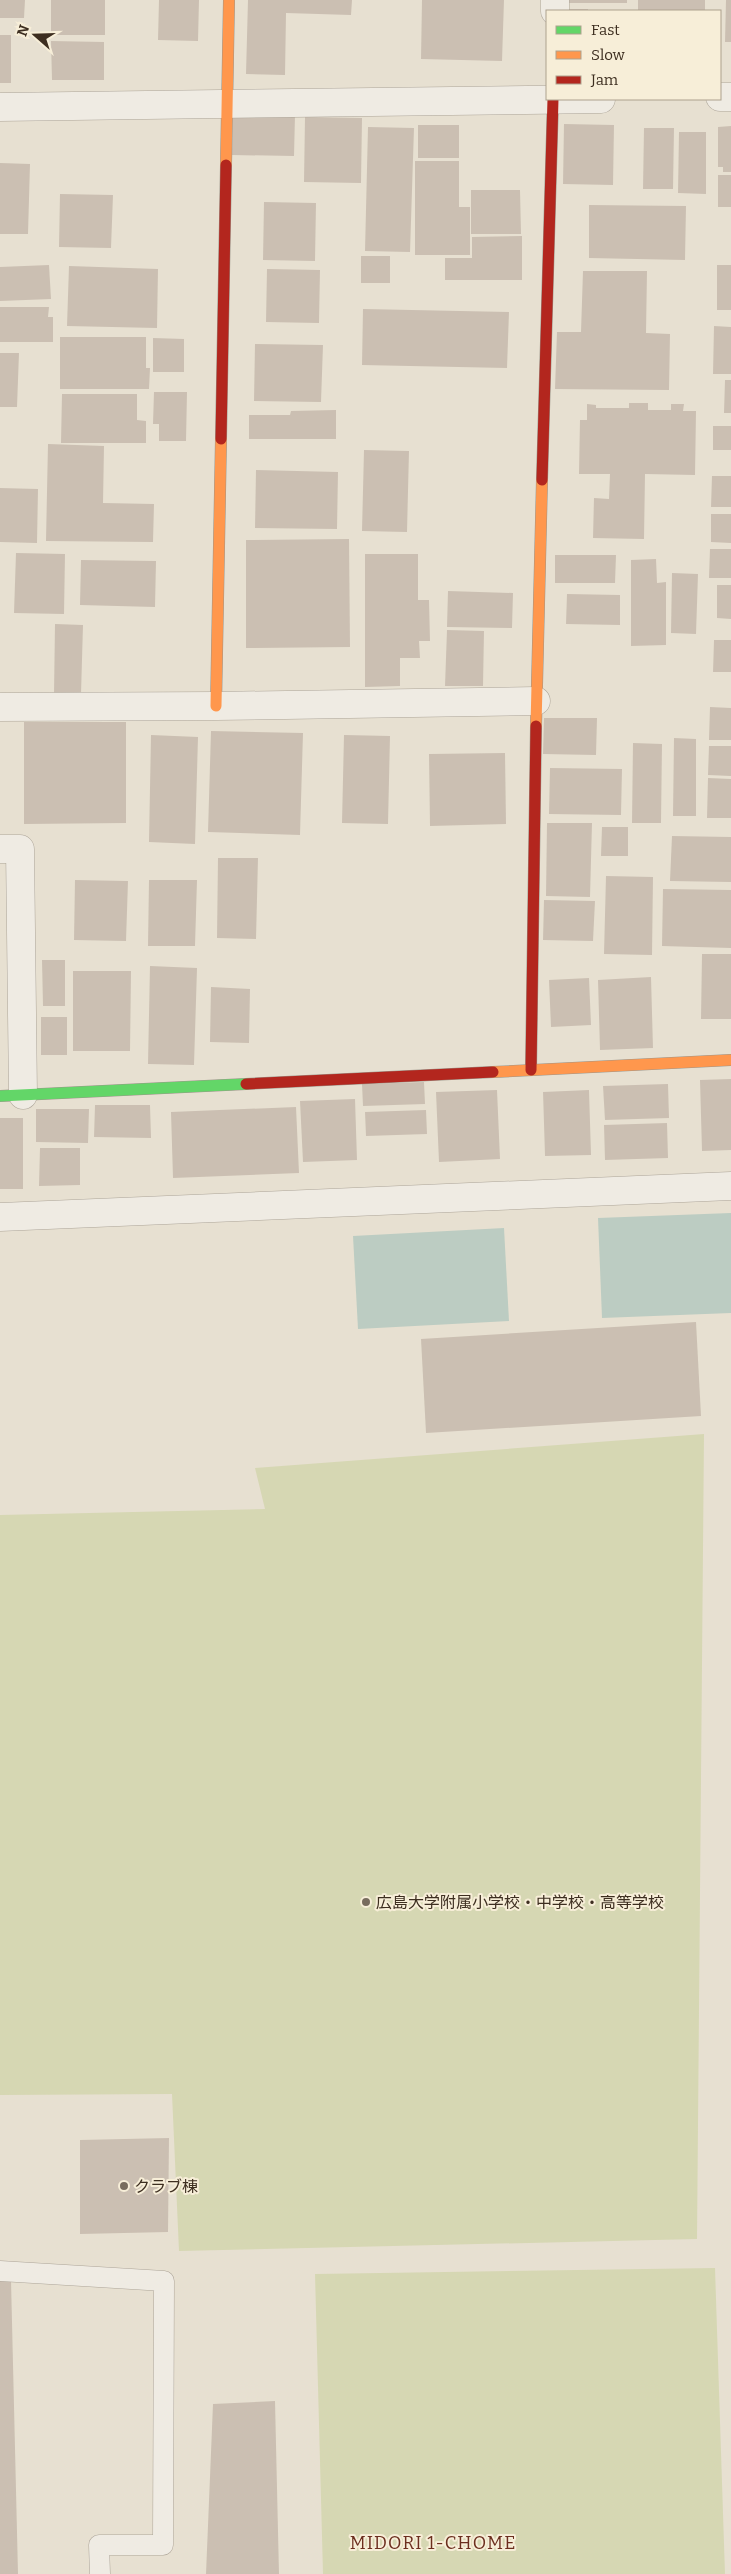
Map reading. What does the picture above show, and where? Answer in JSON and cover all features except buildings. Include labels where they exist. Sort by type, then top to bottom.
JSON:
[{"type":"street","points":[[216,706],[226,105],[230,0]]},
{"type":"street","points":[[0,107],[546,99]]},
{"type":"street","points":[[531,1070],[536,700],[554,100]]},
{"type":"street","points":[[0,707],[216,706],[536,700]]},
{"type":"street","points":[[0,849],[20,849],[11,1095],[731,1060]]},
{"type":"street","points":[[0,1217],[731,1186]]},
{"type":"lane","points":[[0,2271],[164,2280],[163,2545],[99,2545],[100,2574]]},
{"type":"green space","points":[[704,1434],[697,2239],[179,2251],[172,2094],[0,2095],[0,1515],[265,1509],[255,1468]]},
{"type":"green space","points":[[715,2268],[725,2574],[323,2574],[315,2274]]},
{"type":"shaded area","points":[[731,1213],[731,1313],[602,1318],[598,1218]]},
{"type":"shaded area","points":[[504,1228],[509,1321],[358,1329],[353,1236]]},
{"type":"traffic: fast","points":[[0,1096],[246,1084]]},
{"type":"traffic: slow","points":[[226,165],[229,0]]},
{"type":"traffic: slow","points":[[216,706],[221,439]]},
{"type":"traffic: slow","points":[[536,726],[542,480]]},
{"type":"traffic: slow","points":[[493,1072],[731,1060]]},
{"type":"traffic: jam","points":[[542,480],[553,100]]},
{"type":"traffic: jam","points":[[221,439],[226,165]]},
{"type":"traffic: jam","points":[[531,1070],[536,726]]},
{"type":"traffic: jam","points":[[246,1084],[493,1072]]},
{"type":"place","name":"広島大学附属小学校・中学校・高等学校","points":[[366,1902]]},
{"type":"place","name":"クラブ棟","points":[[124,2186]]},
{"type":"district","name":"MIDORI 1-CHOME","points":[[433,2543]]}]
